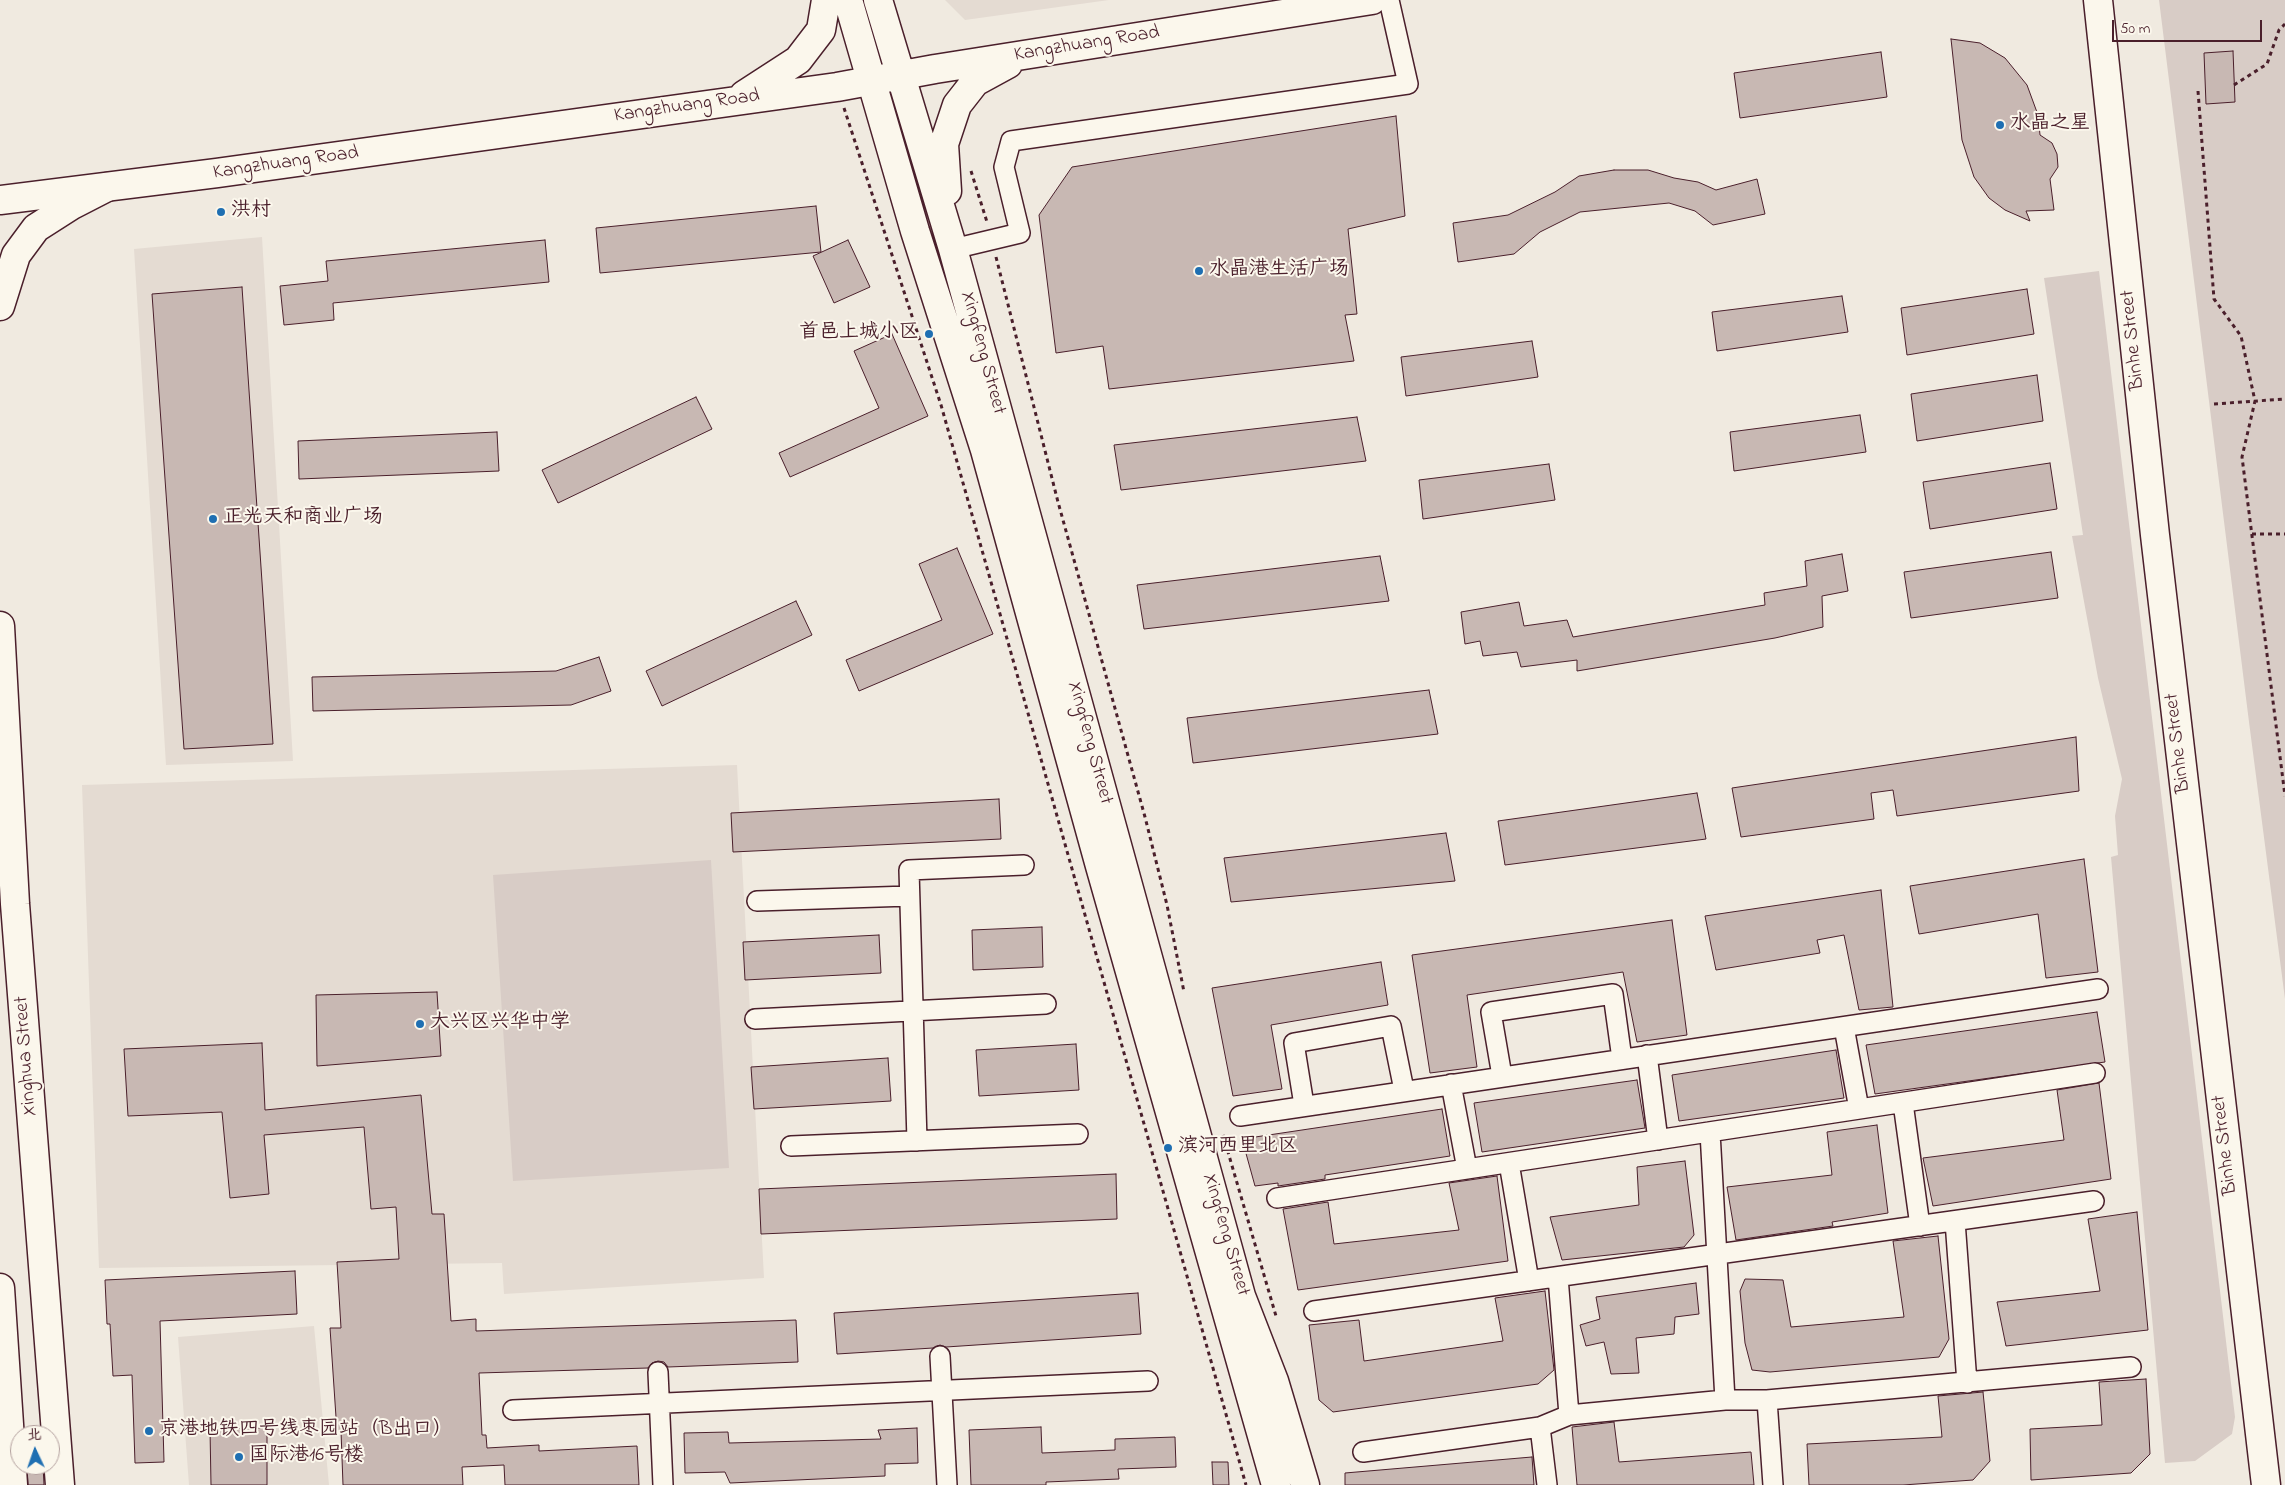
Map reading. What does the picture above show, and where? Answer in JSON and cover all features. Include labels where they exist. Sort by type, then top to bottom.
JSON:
[{"type":"main road","points":[[734,101],[798,60],[821,30],[826,0]]},
{"type":"main road","name":"Xingfeng Street","points":[[848,0],[915,231],[985,450],[1100,866],[1276,1485]]},
{"type":"main road","name":"Xingfeng Street","points":[[878,0],[951,241],[1241,1296],[1274,1381],[1305,1485]]},
{"type":"main road","name":"Kangzhuang Road","points":[[0,200],[107,187],[872,81],[1026,54],[1372,0]]},
{"type":"main road","name":"Binhe Street","points":[[2098,0],[2154,525],[2266,1485]]},
{"type":"main road","points":[[951,241],[944,144],[957,105],[975,82],[1026,54]]},
{"type":"main road","points":[[0,306],[16,255],[36,228],[72,204],[107,187]]},
{"type":"main road","name":"Xinghua Street","points":[[0,626],[15,904],[60,1485]]},
{"type":"main road","points":[[0,1288],[13,1485]]},
{"type":"street","points":[[951,241],[992,240],[1020,233],[1004,167],[1011,141],[1408,84],[1389,0]]},
{"type":"street","points":[[917,1141],[909,870],[1024,865]]},
{"type":"street","points":[[756,901],[909,896]]},
{"type":"street","points":[[1240,1116],[1404,1090],[2098,989]]},
{"type":"street","points":[[1502,1076],[1491,1012],[1613,994],[1622,1059]]},
{"type":"street","points":[[755,1019],[1046,1004]]},
{"type":"street","points":[[1304,1105],[1294,1042],[1391,1026],[1404,1090]]},
{"type":"street","points":[[1844,1027],[1859,1110]]},
{"type":"street","points":[[1647,1055],[1658,1140]]},
{"type":"street","points":[[1277,1198],[2095,1073]]},
{"type":"street","points":[[1451,1084],[1467,1169]]},
{"type":"street","points":[[1903,1103],[1920,1226]]},
{"type":"street","points":[[1710,1132],[1725,1400]]},
{"type":"street","points":[[792,1146],[1078,1134]]},
{"type":"street","points":[[1509,1163],[1529,1281]]},
{"type":"street","points":[[1314,1311],[2094,1201]]},
{"type":"street","points":[[1955,1221],[1967,1383]]},
{"type":"street","points":[[1558,1277],[1569,1415]]},
{"type":"street","points":[[940,1356],[947,1485]]},
{"type":"street","points":[[1363,1452],[1540,1427],[1569,1415],[1725,1400],[1768,1400],[2131,1368]]},
{"type":"street","points":[[658,1372],[663,1485]]},
{"type":"street","points":[[513,1410],[1148,1381]]},
{"type":"street","points":[[1768,1400],[1773,1485]]},
{"type":"street","points":[[1540,1427],[1547,1485]]},
{"type":"path","points":[[2234,85],[2266,64],[2279,30],[2285,24]]},
{"type":"path","points":[[837,86],[941,405],[1246,1485]]},
{"type":"path","points":[[2198,91],[2214,299],[2241,336],[2255,401],[2242,457],[2285,796]]},
{"type":"path","points":[[992,240],[1058,502],[1146,817],[1167,905],[1186,1001]]},
{"type":"path","points":[[2214,404],[2285,399]]},
{"type":"path","points":[[2252,534],[2285,534]]},
{"type":"path","points":[[1222,1129],[1279,1326]]},
{"type":"shaded area","points":[[945,0],[1109,0],[965,20]]},
{"type":"shaded area","points":[[2159,0],[2285,0],[2285,999],[2249,722]]},
{"type":"shaded area","name":"正光天和商业广场","points":[[262,237],[293,761],[166,765],[134,249]]},
{"type":"shaded area","points":[[2099,271],[2235,1417],[2232,1434],[2195,1461],[2165,1463],[2111,857],[2118,855],[2115,816],[2122,779],[2098,678],[2072,536],[2083,535],[2044,278]]},
{"type":"shaded area","name":"大兴区兴华中学","points":[[737,765],[764,1278],[504,1294],[502,1263],[99,1268],[82,785]]},
{"type":"shaded area","points":[[711,860],[729,1168],[513,1181],[493,875]]},
{"type":"shaded area","points":[[314,1326],[329,1485],[189,1485],[178,1337]]},
{"type":"building","name":"水晶之星","points":[[1951,39],[1980,43],[2005,58],[2027,85],[2038,115],[2040,135],[2052,143],[2057,154],[2058,167],[2050,179],[2054,210],[2026,211],[2030,221],[2005,210],[1989,198],[1974,177],[1962,140]]},
{"type":"building","points":[[2233,51],[2235,102],[2206,104],[2204,53]]},
{"type":"building","points":[[1881,52],[1887,97],[1740,118],[1734,73]]},
{"type":"building","name":"水晶港生活广场","points":[[1396,116],[1405,216],[1348,229],[1357,314],[1345,315],[1354,361],[1109,389],[1103,346],[1056,353],[1039,215],[1072,167]]},
{"type":"building","points":[[1614,170],[1648,170],[1674,178],[1698,182],[1716,190],[1757,179],[1765,214],[1713,225],[1695,211],[1669,203],[1580,212],[1540,232],[1514,254],[1458,262],[1453,223],[1508,215],[1555,192],[1579,176]]},
{"type":"building","points":[[816,206],[821,252],[600,273],[596,228]]},
{"type":"building","points":[[545,240],[549,282],[333,303],[334,320],[284,325],[280,286],[328,281],[326,261]]},
{"type":"building","points":[[848,240],[870,287],[834,303],[813,256]]},
{"type":"building","name":"正光天和商业广场","points":[[242,287],[273,744],[184,749],[152,294]]},
{"type":"building","points":[[2027,289],[2034,334],[1907,355],[1901,308]]},
{"type":"building","points":[[1842,296],[1848,332],[1717,351],[1712,312]]},
{"type":"building","points":[[892,334],[928,416],[790,477],[779,453],[879,408],[854,351]]},
{"type":"building","points":[[1532,341],[1538,377],[1406,396],[1401,357]]},
{"type":"building","points":[[2037,375],[2043,421],[1917,441],[1911,394]]},
{"type":"building","points":[[696,397],[712,429],[558,503],[542,470]]},
{"type":"building","points":[[1860,415],[1866,452],[1734,471],[1730,432]]},
{"type":"building","points":[[1357,417],[1366,461],[1121,490],[1114,445]]},
{"type":"building","points":[[497,432],[499,471],[299,479],[298,441]]},
{"type":"building","points":[[2050,463],[2057,509],[1930,529],[1923,482]]},
{"type":"building","points":[[1549,464],[1555,500],[1423,519],[1419,480]]},
{"type":"building","points":[[957,548],[993,634],[859,691],[846,660],[942,620],[919,564]]},
{"type":"building","points":[[2051,552],[2058,598],[1911,618],[1904,572]]},
{"type":"building","points":[[1842,554],[1848,591],[1822,596],[1823,627],[1775,638],[1577,671],[1577,660],[1521,667],[1517,652],[1483,656],[1480,641],[1465,644],[1461,612],[1519,602],[1524,626],[1567,620],[1573,637],[1765,605],[1764,593],[1807,586],[1805,561]]},
{"type":"building","points":[[1380,556],[1389,601],[1144,629],[1137,585]]},
{"type":"building","points":[[796,601],[812,635],[662,706],[646,671]]},
{"type":"building","points":[[599,657],[611,691],[571,705],[313,711],[312,677],[556,671]]},
{"type":"building","points":[[1429,690],[1438,734],[1193,763],[1187,718]]},
{"type":"building","points":[[2076,737],[2079,791],[1897,816],[1893,790],[1871,793],[1874,819],[1741,837],[1732,788]]},
{"type":"building","points":[[1697,793],[1706,839],[1505,865],[1498,821]]},
{"type":"building","points":[[999,799],[1001,839],[733,852],[731,813]]},
{"type":"building","points":[[1446,833],[1455,881],[1231,902],[1224,858]]},
{"type":"building","points":[[2084,859],[2098,972],[2046,978],[2038,914],[1919,934],[1910,886]]},
{"type":"building","points":[[1881,890],[1893,1007],[1859,1010],[1844,935],[1817,940],[1820,953],[1716,970],[1705,916]]},
{"type":"building","points":[[1672,920],[1687,1035],[1637,1042],[1623,972],[1467,995],[1477,1067],[1430,1073],[1412,955]]},
{"type":"building","points":[[1042,927],[1043,967],[973,970],[972,930]]},
{"type":"building","points":[[879,935],[881,973],[745,980],[743,942]]},
{"type":"building","points":[[1381,962],[1388,1005],[1271,1025],[1282,1089],[1233,1096],[1212,988]]},
{"type":"building","points":[[437,992],[441,1056],[317,1066],[316,995]]},
{"type":"building","points":[[2097,1012],[2105,1062],[1875,1094],[1866,1045]]},
{"type":"building","points":[[262,1043],[265,1110],[421,1095],[432,1214],[444,1214],[451,1321],[476,1319],[476,1331],[796,1320],[798,1362],[668,1367],[664,1362],[658,1361],[652,1363],[648,1368],[479,1373],[482,1435],[486,1435],[487,1448],[539,1445],[539,1451],[637,1446],[639,1485],[505,1485],[504,1465],[462,1467],[463,1485],[343,1485],[341,1431],[337,1432],[330,1328],[341,1328],[337,1262],[399,1259],[396,1207],[371,1209],[364,1127],[264,1135],[269,1194],[230,1198],[222,1112],[128,1116],[124,1049]]},
{"type":"building","points":[[1076,1044],[1079,1090],[979,1096],[976,1050]]},
{"type":"building","points":[[1836,1050],[1844,1098],[1679,1121],[1672,1075]]},
{"type":"building","points":[[888,1058],[891,1101],[754,1109],[751,1067]]},
{"type":"building","points":[[1637,1080],[1645,1128],[1482,1152],[1474,1103]]},
{"type":"building","points":[[2099,1083],[2111,1179],[1933,1206],[1923,1158],[2064,1140],[2057,1090]]},
{"type":"building","points":[[1442,1109],[1450,1156],[1325,1175],[1325,1179],[1278,1186],[1278,1183],[1255,1186],[1242,1139]]},
{"type":"building","points":[[1877,1125],[1888,1213],[1832,1222],[1833,1226],[1736,1240],[1727,1187],[1832,1175],[1827,1132]]},
{"type":"building","points":[[1685,1161],[1694,1235],[1684,1247],[1562,1260],[1550,1217],[1639,1205],[1637,1167]]},
{"type":"building","points":[[1116,1174],[1117,1219],[761,1234],[759,1189]]},
{"type":"building","points":[[1497,1176],[1508,1261],[1298,1290],[1283,1209],[1328,1202],[1334,1244],[1459,1230],[1449,1183]]},
{"type":"building","points":[[2137,1212],[2148,1330],[2006,1346],[1997,1302],[2100,1291],[2088,1219]]},
{"type":"building","points":[[1938,1236],[1949,1339],[1939,1357],[1770,1372],[1752,1370],[1745,1343],[1740,1291],[1745,1279],[1783,1280],[1791,1327],[1904,1317],[1893,1241]]},
{"type":"building","points":[[295,1271],[297,1314],[160,1321],[164,1462],[135,1463],[132,1375],[113,1376],[110,1324],[107,1324],[105,1280]]},
{"type":"building","points":[[1696,1283],[1699,1314],[1675,1317],[1674,1334],[1636,1338],[1639,1373],[1611,1374],[1604,1342],[1586,1346],[1580,1325],[1600,1319],[1596,1297]]},
{"type":"building","points":[[1545,1291],[1554,1370],[1538,1384],[1333,1412],[1319,1400],[1309,1325],[1359,1320],[1364,1361],[1503,1341],[1495,1298]]},
{"type":"building","points":[[1138,1293],[1141,1334],[946,1347],[940,1345],[933,1348],[837,1354],[834,1313]]},
{"type":"building","points":[[2146,1379],[2150,1454],[2131,1473],[2031,1480],[2030,1429],[2102,1425],[2099,1382]]},
{"type":"building","points":[[1983,1392],[1990,1461],[1973,1480],[1903,1485],[1809,1485],[1807,1444],[1942,1437],[1938,1396]]},
{"type":"building","points":[[1614,1422],[1619,1462],[1751,1452],[1754,1485],[1577,1485],[1572,1427]]},
{"type":"building","points":[[1041,1427],[1042,1453],[1115,1450],[1115,1439],[1175,1437],[1176,1467],[1118,1469],[1119,1479],[1046,1482],[1046,1485],[971,1485],[969,1430]]},
{"type":"building","name":"国际港16号楼","points":[[267,1428],[267,1485],[211,1485],[210,1429]]},
{"type":"building","points":[[917,1428],[918,1463],[885,1464],[885,1476],[730,1483],[725,1472],[685,1473],[684,1433],[728,1432],[729,1443],[881,1439],[878,1430]]},
{"type":"building","points":[[1532,1457],[1534,1485],[1345,1485],[1345,1473]]},
{"type":"building","points":[[1212,1462],[1228,1462],[1229,1485],[1213,1485]]},
{"type":"building","points":[[28,1475],[44,1475],[44,1485],[28,1485]]},
{"type":"place","name":"水晶之星","points":[[2000,125]]},
{"type":"place","name":"洪村","points":[[221,212]]},
{"type":"place","name":"水晶港生活广场","points":[[1199,271]]},
{"type":"place","name":"首邑上城小区","points":[[929,334]]},
{"type":"place","name":"正光天和商业广场","points":[[213,519]]},
{"type":"place","name":"大兴区兴华中学","points":[[420,1024]]},
{"type":"place","name":"滨河西里北区","points":[[1168,1148]]},
{"type":"place","name":"京港地铁四号线枣园站（B出口）","points":[[149,1431]]},
{"type":"place","name":"国际港16号楼","points":[[239,1457]]}]
